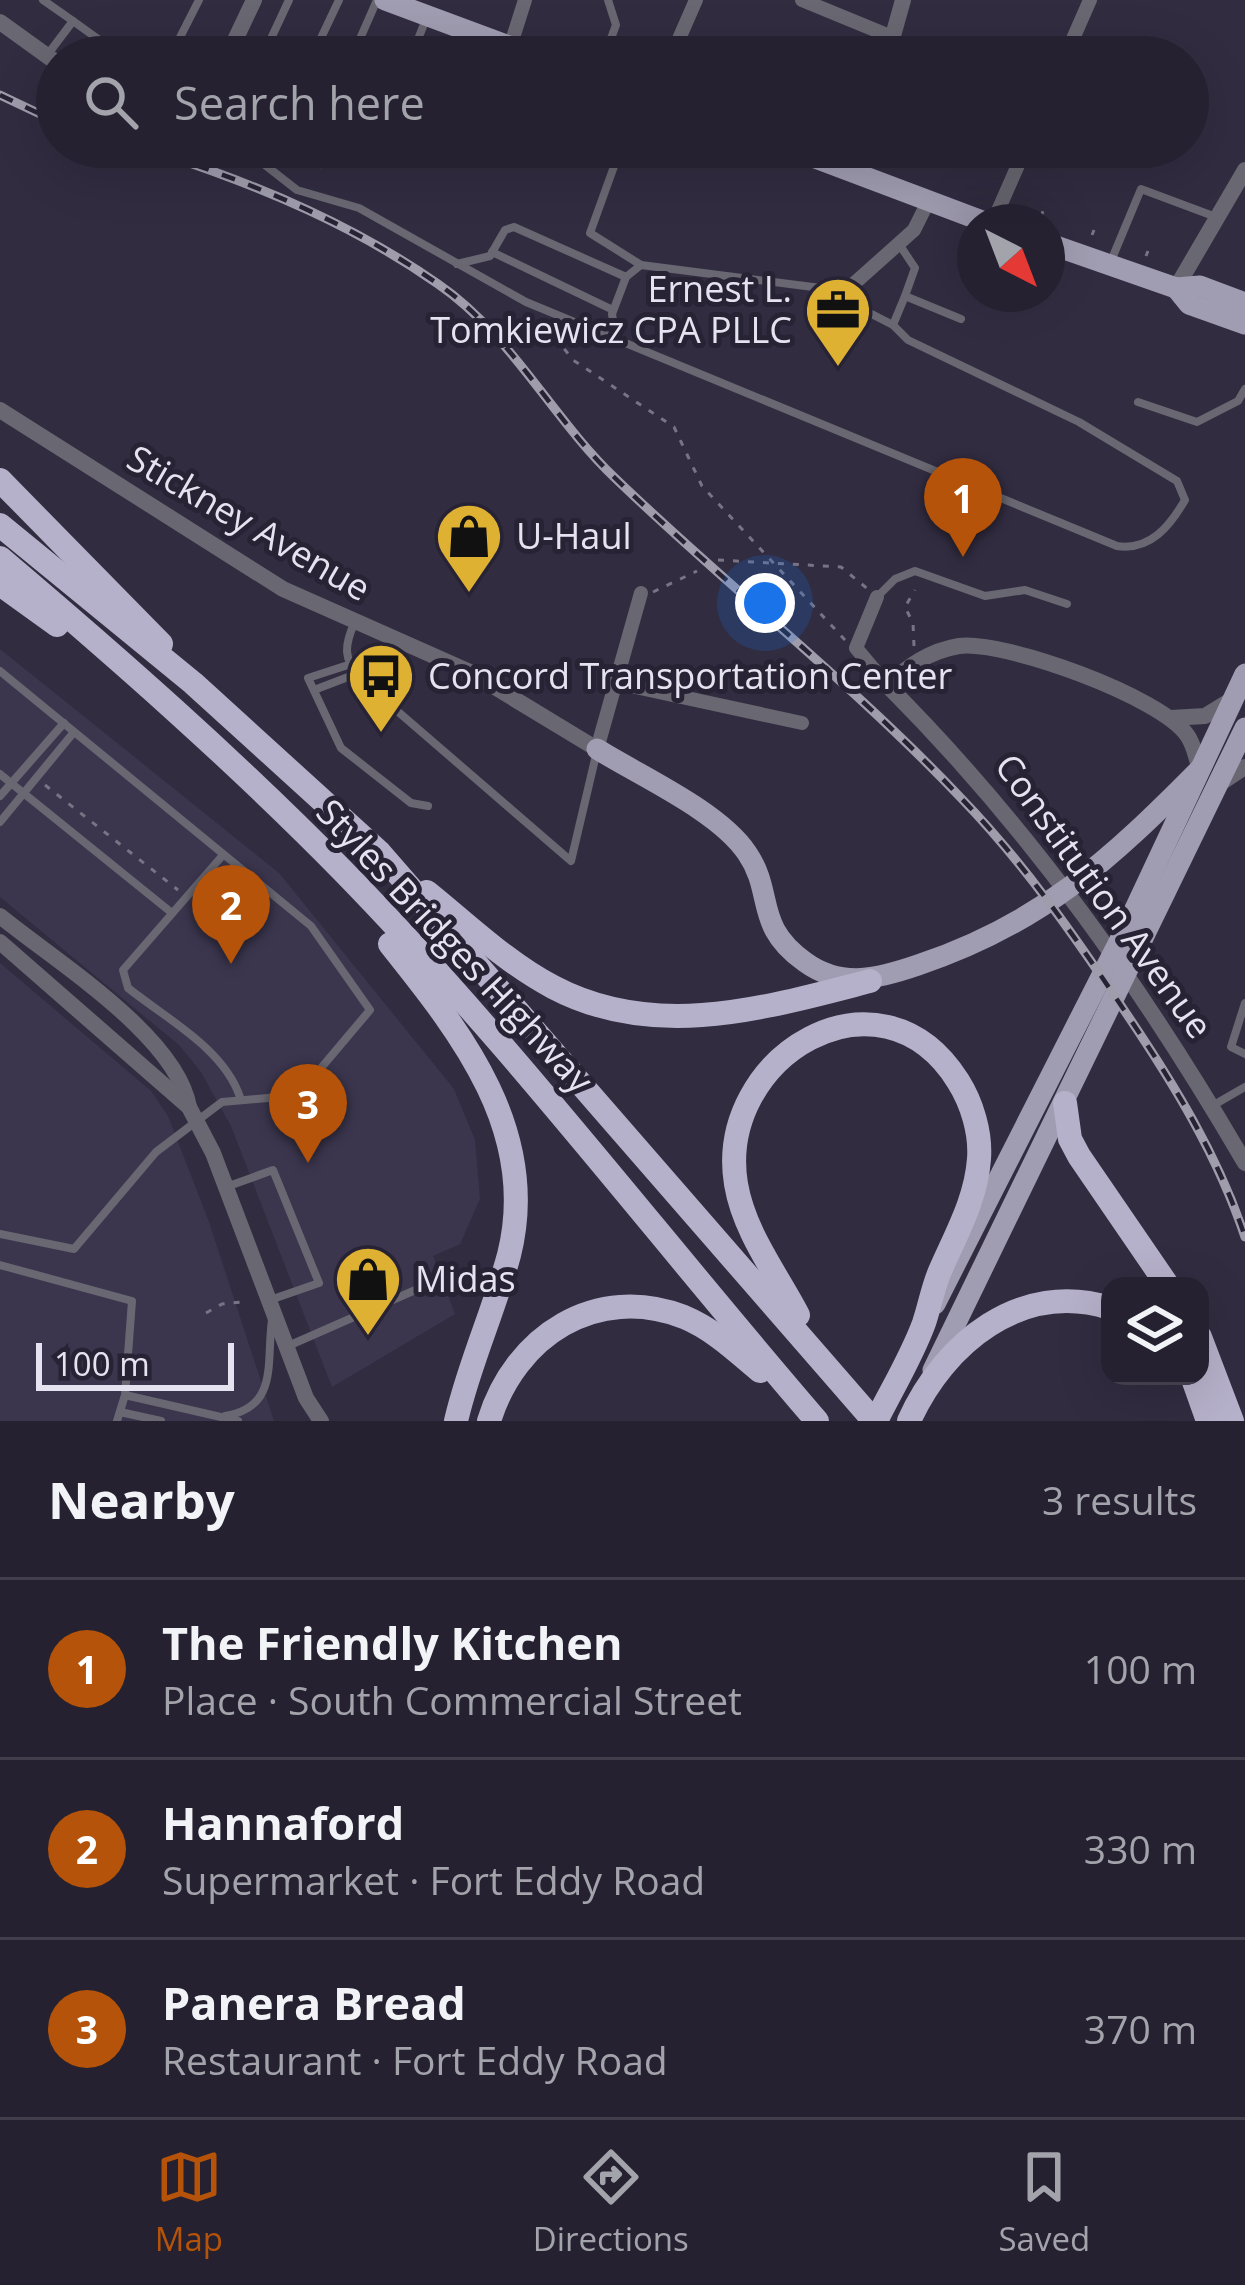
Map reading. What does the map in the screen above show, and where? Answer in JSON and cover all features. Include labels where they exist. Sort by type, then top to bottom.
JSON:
[{"type":"highway","points":[[0,480],[133,609],[193,682]]},
{"type":"highway","name":"Styles Bridges Highway","points":[[0,526],[193,682],[380,853],[815,1349]]},
{"type":"highway","name":"Styles Bridges Highway","points":[[0,558],[203,734],[343,871],[488,1029],[814,1417]]},
{"type":"highway","points":[[0,584],[203,734]]},
{"type":"highway","points":[[380,853],[513,962],[566,993],[624,1012],[701,1017],[870,981]]},
{"type":"highway","points":[[343,871],[377,928],[481,1066],[513,1160],[510,1252],[456,1421]]},
{"type":"highway","points":[[881,1026],[921,1042],[954,1075],[973,1116],[979,1156],[974,1191],[923,1325],[873,1418],[815,1349],[746,1221],[737,1189],[735,1151],[749,1100],[773,1064],[808,1038],[836,1027],[881,1026]]},
{"type":"highway","points":[[1064,1103],[1070,1139],[1162,1277]]},
{"type":"highway","points":[[912,1415],[954,1352],[996,1320],[1053,1301],[1101,1307]]},
{"type":"highway","points":[[489,1421],[512,1367],[532,1344],[569,1319],[628,1307],[659,1309],[715,1334],[814,1417]]},
{"type":"highway","points":[[1209,1361],[1232,1421]]},
{"type":"highway","points":[[1195,1385],[1208,1421]]},
{"type":"main road","points":[[381,0],[472,36]]},
{"type":"main road","points":[[850,168],[957,210]]},
{"type":"main road","points":[[1065,252],[1176,288],[1200,286],[1245,302]]},
{"type":"main road","points":[[1176,288],[1189,304],[1245,325]]},
{"type":"main road","points":[[923,1325],[1127,926],[1245,674]]},
{"type":"main road","points":[[912,1415],[1245,728]]},
{"type":"main road","points":[[597,749],[719,825],[742,846],[751,858],[766,919],[807,964],[870,981],[959,951],[1025,920],[1090,876],[1200,770]]},
{"type":"street","points":[[237,36],[254,0]]},
{"type":"street","points":[[513,36],[525,0]]},
{"type":"street","points":[[680,36],[696,0]]},
{"type":"street","points":[[802,0],[890,36]]},
{"type":"street","points":[[892,36],[903,0]]},
{"type":"street","points":[[1074,36],[1090,0]]},
{"type":"street","points":[[0,22],[36,48]]},
{"type":"street","points":[[999,204],[1016,168]]},
{"type":"street","points":[[1176,288],[1245,170]]},
{"type":"street","points":[[839,297],[920,223],[929,200]]},
{"type":"street","name":"Stickney Avenue","points":[[0,410],[283,589],[470,672],[597,749]]},
{"type":"street","points":[[877,597],[856,649],[887,685],[936,652],[990,646],[1046,660],[1171,718],[1187,734],[1200,770]]},
{"type":"street","points":[[597,749],[640,599]]},
{"type":"street","points":[[617,683],[802,723]]},
{"type":"street","name":"Constitution Avenue","points":[[887,685],[1023,830],[1159,1019],[1245,1163]]},
{"type":"street","points":[[1171,718],[1204,716],[1233,699]]},
{"type":"street","points":[[1219,785],[1245,767]]},
{"type":"street","points":[[0,916],[152,1041],[182,1078],[306,1398],[321,1421]]},
{"type":"street","points":[[0,942],[193,1114]]},
{"type":"street","points":[[303,1421],[306,1398]]},
{"type":"lane","points":[[43,0],[94,36]]},
{"type":"lane","points":[[181,36],[199,0]]},
{"type":"lane","points":[[272,36],[289,0]]},
{"type":"lane","points":[[322,36],[339,0]]},
{"type":"lane","points":[[363,36],[381,0]]},
{"type":"lane","points":[[608,0],[616,25],[612,36]]},
{"type":"lane","points":[[420,36],[428,16]]},
{"type":"lane","points":[[65,36],[73,21]]},
{"type":"lane","points":[[269,168],[297,190],[359,208],[457,264],[616,341],[1117,546],[1142,544],[1171,524],[1184,500],[1177,481],[1078,422],[908,340],[892,325],[839,297],[782,281],[641,266],[590,232],[614,168]]},
{"type":"lane","points":[[1110,265],[1142,189],[1218,218]]},
{"type":"lane","points":[[457,264],[492,252],[505,230],[514,227],[626,277]]},
{"type":"lane","points":[[892,325],[915,268],[898,243]]},
{"type":"lane","points":[[492,252],[613,310]]},
{"type":"lane","points":[[616,341],[613,310],[626,277],[641,266]]},
{"type":"lane","points":[[905,296],[961,319]]},
{"type":"lane","points":[[1138,402],[1197,422],[1238,400],[1245,388]]},
{"type":"lane","points":[[877,597],[895,579],[915,571],[985,596],[1025,590],[1067,604]]},
{"type":"lane","points":[[354,624],[345,645],[348,664],[356,674],[571,861],[597,749]]},
{"type":"lane","points":[[348,664],[308,678],[341,748],[411,802],[428,806]]},
{"type":"lane","points":[[0,671],[311,926],[370,1010],[305,1087],[268,1098],[241,1097],[193,1114],[74,1249],[0,1234]]},
{"type":"lane","points":[[314,690],[356,674]]},
{"type":"lane","points":[[0,796],[64,723]]},
{"type":"lane","points":[[0,822],[74,732]]},
{"type":"lane","points":[[0,774],[172,913]]},
{"type":"lane","points":[[223,855],[123,970],[128,988],[219,1059],[233,1075],[241,1097]]},
{"type":"lane","points":[[1245,1003],[1231,1047],[1245,1054]]},
{"type":"lane","points":[[1212,1106],[1245,1087]]},
{"type":"lane","points":[[221,1417],[251,1409],[266,1393],[271,1307],[320,1283],[272,1169],[226,1187]]},
{"type":"lane","points":[[0,1265],[132,1301],[118,1417],[161,1421]]},
{"type":"lane","points":[[286,1346],[429,1284]]},
{"type":"lane","points":[[124,1395],[238,1421]]},
{"type":"path","points":[[554,337],[588,371],[674,427],[702,486],[856,649]]},
{"type":"path","points":[[718,560],[769,559],[841,567],[877,597]]},
{"type":"path","points":[[640,599],[697,571]]},
{"type":"path","points":[[915,590],[905,607],[915,648]]},
{"type":"path","points":[[37,782],[56,789],[180,891]]},
{"type":"path","points":[[206,1313],[222,1304],[242,1302]]},
{"type":"shaded area","points":[[0,649],[279,873],[454,1089],[475,1140],[480,1199],[460,1244],[433,1256],[455,1314],[332,1387],[231,1126],[201,1072],[179,1045],[0,897]]},
{"type":"shaded area","points":[[0,963],[151,1091],[168,1116],[209,1222],[274,1421],[0,1421]]},
{"type":"railway","points":[[0,95],[36,112]]},
{"type":"railway","points":[[203,168],[342,226],[407,263],[464,304],[615,478],[961,798],[1048,902],[1161,1067],[1222,1178],[1245,1237]]},
{"type":"place","name":"Ernest L. Tomkiewicz CPA PLLC","points":[[838,369]]},
{"type":"place","name":"The Friendly Kitchen","points":[[963,557]]},
{"type":"place","name":"U-Haul","points":[[469,595]]},
{"type":"place","name":"Concord Transportation Center","points":[[381,735]]},
{"type":"place","name":"Hannaford","points":[[231,964]]},
{"type":"place","name":"Panera Bread","points":[[308,1163]]},
{"type":"place","name":"Midas","points":[[368,1338]]}]
